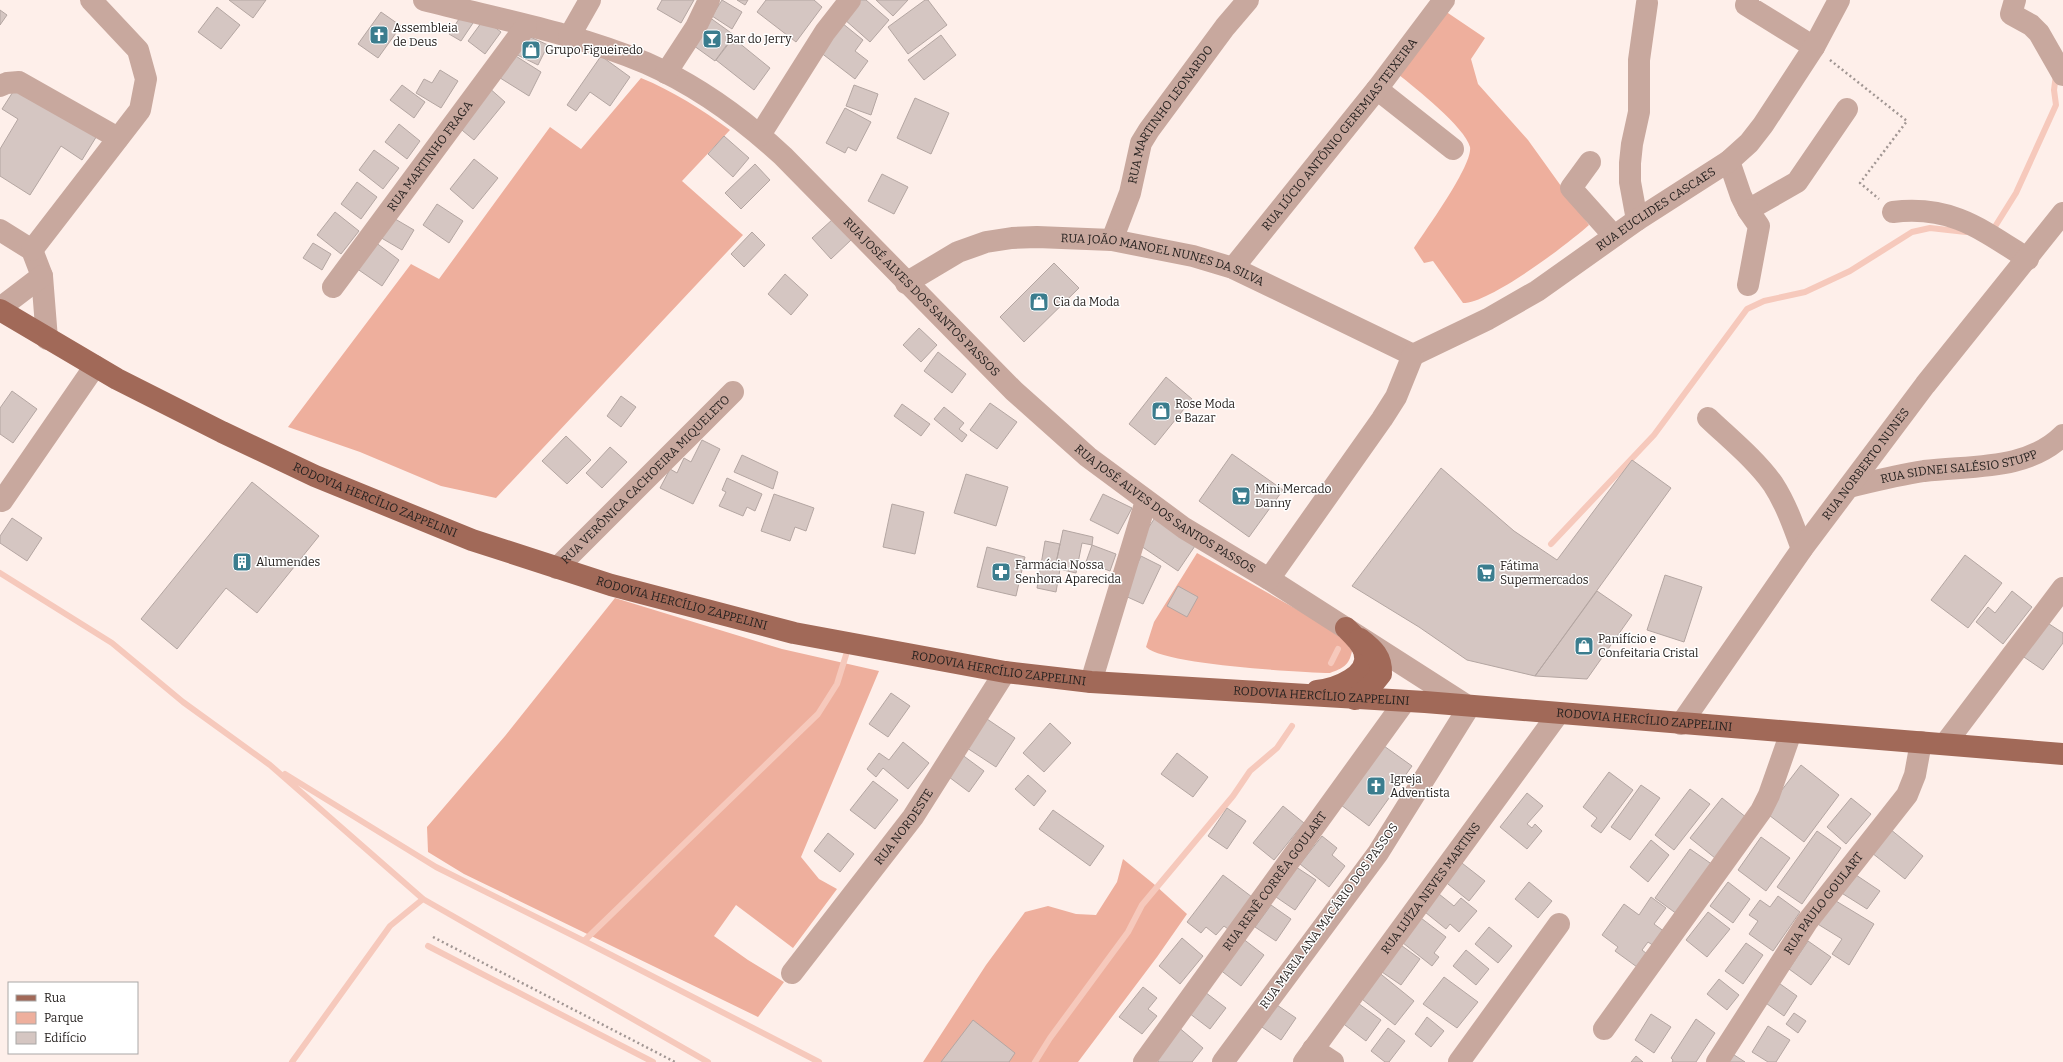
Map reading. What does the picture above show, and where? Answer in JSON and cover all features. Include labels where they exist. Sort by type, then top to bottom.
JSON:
[{"type":"main road","name":"RODOVIA HERCÍLIO ZAPPELINI","points":[[0,309],[94,366],[164,404],[315,476],[472,540],[557,568],[611,585],[786,631],[882,651],[1004,672],[1091,682],[1415,702],[2063,754]]},
{"type":"main road","points":[[1288,694],[1333,688],[1350,680],[1360,671],[1365,662],[1364,652],[1359,642],[1346,628]]},
{"type":"main road","points":[[1346,628],[1373,649],[1379,657],[1381,664],[1381,674],[1379,678],[1356,699]]},
{"type":"street","points":[[32,250],[140,110],[146,78],[138,50],[91,0]]},
{"type":"street","name":"RUA JOSÉ ALVES DOS SANTOS PASSOS","points":[[424,0],[484,7],[526,26],[569,37],[634,59],[666,73],[712,100],[760,135],[811,183],[906,283],[1014,391],[1049,424],[1088,457],[1184,528],[1269,579],[1469,707]]},
{"type":"street","points":[[569,37],[590,0]]},
{"type":"street","points":[[666,73],[696,27],[709,0]]},
{"type":"street","points":[[760,135],[825,32],[850,0]]},
{"type":"street","name":"RUA MARTINHO LEONARDO","points":[[1112,240],[1130,193],[1142,143],[1149,130],[1225,27],[1248,0]]},
{"type":"street","name":"RUA LÚCIO ANTÔNIO GEREMIAS TEIXEIRA","points":[[1233,268],[1377,89],[1444,0]]},
{"type":"street","points":[[1748,0],[1746,6],[1814,47]]},
{"type":"street","name":"RUA EUCLIDES CASCAES","points":[[1413,355],[1510,307],[1537,291],[1637,220],[1729,161],[1749,143],[1763,125],[1814,47],[1839,0]]},
{"type":"street","points":[[2015,0],[2011,14],[2031,25],[2039,33],[2063,75]]},
{"type":"street","points":[[1637,220],[1630,182],[1630,163],[1632,144],[1639,112],[1639,60],[1647,3]]},
{"type":"street","name":"RUA MARTINHO FRAGA","points":[[334,287],[526,26]]},
{"type":"street","points":[[0,86],[7,83],[19,82],[118,138]]},
{"type":"street","points":[[1377,89],[1453,149]]},
{"type":"street","points":[[1748,210],[1797,182],[1847,109]]},
{"type":"street","points":[[1729,161],[1741,196],[1748,210],[1759,226],[1748,285]]},
{"type":"street","points":[[1590,162],[1571,188],[1614,236]]},
{"type":"street","points":[[1893,212],[1916,209],[1940,212],[1984,231],[2028,259]]},
{"type":"street","name":"RUA NORBERTO NUNES","points":[[1681,724],[1802,549],[1925,385],[2063,214]]},
{"type":"street","points":[[0,230],[32,250],[42,276],[48,339]]},
{"type":"street","name":"RUA JOÃO MANOEL NUNES DA SILVA","points":[[906,283],[958,252],[986,242],[1012,238],[1037,237],[1112,240],[1193,256],[1233,268],[1413,355]]},
{"type":"street","points":[[0,309],[42,276]]},
{"type":"street","points":[[1269,579],[1382,419],[1396,397],[1413,355]]},
{"type":"street","points":[[2,501],[94,366]]},
{"type":"street","name":"RUA VERÔNICA CACHOEIRA MIQUELETO","points":[[557,568],[733,392]]},
{"type":"street","points":[[1708,418],[1756,464],[1773,485],[1787,510],[1802,549]]},
{"type":"street","name":"RUA SIDNEI SALÉSIO STUPP","points":[[1849,488],[1925,471],[1978,467],[2015,461],[2038,454],[2055,443],[2063,435]]},
{"type":"street","points":[[1091,682],[1146,501]]},
{"type":"street","points":[[1945,744],[2063,588]]},
{"type":"street","name":"RUA JOSÉ ALVES DOS SANTOS PASSOS","points":[[1391,657],[1415,702]]},
{"type":"street","name":"RUA NORDESTE","points":[[792,973],[913,817],[1004,672]]},
{"type":"street","name":"RUA RENÊ CORRÊA GOULART","points":[[1144,1062],[1415,702]]},
{"type":"street","name":"RUA MARIA ANA MACÁRIO DOS PASSOS","points":[[1223,1062],[1378,853],[1469,707]]},
{"type":"street","name":"RUA LUÍZA NEVES MARTINS","points":[[1309,1055],[1558,714]]},
{"type":"street","points":[[1604,1029],[1761,811],[1769,795],[1791,732]]},
{"type":"street","name":"RUA PAULO GOULART","points":[[1717,1062],[1807,922],[1906,795],[1915,774],[1921,742]]},
{"type":"street","points":[[1459,1062],[1559,924]]},
{"type":"street","points":[[1309,1055],[1333,1062]]},
{"type":"path","points":[[1814,47],[1907,121],[1860,183],[1893,212]]},
{"type":"path","points":[[433,937],[675,1062]]},
{"type":"green space","points":[[1445,11],[1485,38],[1471,59],[1478,84],[1528,140],[1589,225],[1547,258],[1509,283],[1475,300],[1463,303],[1433,261],[1424,263],[1414,248],[1464,168],[1469,156],[1470,147],[1459,129],[1450,119],[1398,74]]},
{"type":"green space","points":[[641,78],[687,101],[730,130],[682,181],[743,235],[496,498],[441,486],[360,452],[288,427],[411,264],[439,279],[550,127],[581,149]]},
{"type":"green space","points":[[1197,553],[1307,615],[1343,639],[1352,651],[1351,656],[1345,666],[1330,673],[1262,669],[1178,659],[1158,653],[1146,647],[1154,622]]},
{"type":"green space","points":[[615,598],[782,649],[879,671],[801,857],[819,879],[837,889],[793,948],[736,905],[714,936],[748,960],[784,982],[758,1017],[464,874],[428,852],[427,827],[505,736]]},
{"type":"green space","points":[[1123,859],[1187,914],[1157,957],[1078,1062],[923,1062],[986,965],[1025,912],[1048,906],[1076,914],[1096,915],[1117,882]]},
{"type":"building","points":[[229,0],[266,0],[253,18]]},
{"type":"building","points":[[662,0],[694,0],[681,23],[657,9]]},
{"type":"building","points":[[722,0],[742,12],[732,29],[712,16]]},
{"type":"building","points":[[737,0],[748,0],[745,5]]},
{"type":"building","points":[[766,0],[814,0],[822,7],[796,42],[757,12]]},
{"type":"building","points":[[860,0],[866,0],[889,20],[870,42],[844,19]]},
{"type":"building","points":[[876,0],[908,0],[893,16]]},
{"type":"building","points":[[925,0],[928,0],[947,25],[908,54],[888,27]]},
{"type":"building","points":[[217,7],[240,25],[221,49],[198,32]]},
{"type":"building","points":[[0,10],[7,15],[0,25]]},
{"type":"building","name":"Assembleia de Deus","points":[[381,12],[401,26],[378,58],[358,44]]},
{"type":"building","points":[[461,16],[473,23],[461,41],[449,34]]},
{"type":"building","name":"Bar do Jerry","points":[[709,17],[734,35],[715,61],[690,43]]},
{"type":"building","points":[[484,19],[501,32],[485,54],[468,41]]},
{"type":"building","points":[[842,23],[863,40],[855,51],[868,61],[855,79],[820,52]]},
{"type":"building","points":[[526,35],[548,45],[538,65],[511,52]]},
{"type":"building","points":[[941,35],[956,55],[924,80],[908,60]]},
{"type":"building","points":[[733,38],[770,68],[754,90],[716,60]]},
{"type":"building","points":[[511,53],[541,72],[529,96],[497,76]]},
{"type":"building","points":[[601,56],[630,77],[610,106],[590,92],[576,111],[567,105]]},
{"type":"building","points":[[440,70],[458,81],[441,108],[416,93],[424,79],[432,83]]},
{"type":"building","points":[[18,84],[98,134],[82,160],[61,146],[30,195],[0,176],[0,149],[18,119],[2,109]]},
{"type":"building","points":[[402,85],[425,102],[414,118],[390,100]]},
{"type":"building","points":[[854,85],[878,94],[871,115],[846,106]]},
{"type":"building","points":[[488,87],[505,102],[474,140],[457,126]]},
{"type":"building","points":[[915,98],[949,113],[931,154],[897,138]]},
{"type":"building","points":[[845,108],[871,122],[856,151],[848,147],[845,153],[826,143]]},
{"type":"building","points":[[399,124],[420,141],[407,159],[385,142]]},
{"type":"building","points":[[724,136],[749,158],[733,177],[708,154]]},
{"type":"building","points":[[374,150],[399,168],[383,189],[359,170]]},
{"type":"building","points":[[474,159],[498,178],[473,209],[450,189]]},
{"type":"building","points":[[755,164],[770,180],[741,209],[725,193]]},
{"type":"building","points":[[882,174],[908,187],[894,214],[868,201]]},
{"type":"building","points":[[357,182],[377,197],[361,219],[341,204]]},
{"type":"building","points":[[437,204],[463,221],[449,243],[423,225]]},
{"type":"building","points":[[335,212],[359,231],[341,254],[317,235]]},
{"type":"building","points":[[390,216],[414,230],[402,250],[378,236]]},
{"type":"building","points":[[833,219],[851,240],[831,259],[812,238]]},
{"type":"building","points":[[752,232],[765,245],[744,267],[731,254]]},
{"type":"building","points":[[375,242],[399,260],[382,286],[356,268]]},
{"type":"building","points":[[313,243],[331,254],[322,270],[303,258]]},
{"type":"building","name":"Cia da Moda","points":[[1054,263],[1079,288],[1024,342],[1000,317]]},
{"type":"building","points":[[785,274],[808,295],[791,315],[768,294]]},
{"type":"building","points":[[919,328],[937,345],[921,362],[903,345]]},
{"type":"building","points":[[938,352],[966,374],[952,393],[924,371]]},
{"type":"building","name":"Rose Moda e Bazar","points":[[1166,377],[1192,399],[1155,445],[1129,424]]},
{"type":"building","points":[[12,391],[37,409],[13,443],[0,434],[0,408]]},
{"type":"building","points":[[621,396],[636,407],[621,427],[607,416]]},
{"type":"building","points":[[990,403],[1017,422],[997,449],[970,430]]},
{"type":"building","points":[[902,404],[930,424],[921,436],[894,416]]},
{"type":"building","points":[[944,407],[964,423],[959,429],[967,435],[962,442],[934,419]]},
{"type":"building","points":[[566,436],[591,460],[567,484],[542,461]]},
{"type":"building","points":[[702,440],[720,449],[693,504],[660,488],[670,469],[677,473],[684,458],[691,462]]},
{"type":"building","points":[[610,447],[627,462],[602,488],[586,473]]},
{"type":"building","name":"Mini Mercado Danny","points":[[1232,454],[1283,490],[1249,537],[1199,501]]},
{"type":"building","points":[[742,455],[778,472],[773,489],[734,472]]},
{"type":"building","name":"Fátima Supermercados","points":[[1632,460],[1671,488],[1535,676],[1467,660],[1419,627],[1352,586],[1441,468],[1514,531],[1557,560]]},
{"type":"building","points":[[966,474],[1008,487],[996,526],[954,513]]},
{"type":"building","points":[[727,478],[762,494],[755,511],[747,507],[743,516],[719,506],[726,492],[722,490]]},
{"type":"building","name":"Alumendes","points":[[252,482],[319,536],[257,613],[226,588],[177,649],[141,619]]},
{"type":"building","points":[[774,494],[814,508],[806,531],[795,527],[790,541],[761,531]]},
{"type":"building","points":[[1103,494],[1132,508],[1118,534],[1090,520]]},
{"type":"building","points":[[892,504],[924,512],[915,554],[883,547]]},
{"type":"building","points":[[1156,516],[1197,543],[1178,571],[1138,544]]},
{"type":"building","points":[[12,518],[42,538],[27,561],[0,543],[0,536]]},
{"type":"building","points":[[1063,530],[1093,537],[1092,545],[1082,543],[1076,573],[1055,568]]},
{"type":"building","points":[[1045,541],[1060,544],[1055,568],[1060,569],[1056,592],[1037,588]]},
{"type":"building","points":[[1092,545],[1116,554],[1110,571],[1086,562]]},
{"type":"building","name":"Farmácia Nossa Senhora Aparecida","points":[[987,547],[1025,557],[1016,596],[977,587]]},
{"type":"building","points":[[1965,555],[2002,583],[1968,628],[1931,600]]},
{"type":"building","points":[[1141,556],[1161,566],[1143,604],[1123,595]]},
{"type":"building","points":[[1665,575],[1702,587],[1684,642],[1647,630]]},
{"type":"building","points":[[1178,586],[1198,597],[1187,617],[1167,606]]},
{"type":"building","name":"Panifício e Confeitaria Cristal","points":[[1597,591],[1632,615],[1587,679],[1535,676]]},
{"type":"building","points":[[2012,591],[2032,607],[2003,644],[1976,622],[1988,607],[1995,613]]},
{"type":"building","points":[[2043,620],[2063,633],[2063,643],[2043,670],[2018,653]]},
{"type":"building","points":[[891,693],[910,706],[888,737],[869,724]]},
{"type":"building","points":[[987,719],[1015,738],[996,767],[967,748]]},
{"type":"building","points":[[1050,723],[1071,743],[1044,772],[1023,753]]},
{"type":"building","points":[[903,742],[929,763],[908,789],[883,768],[876,777],[867,769],[879,753],[889,760]]},
{"type":"building","name":"Igreja Adventista","points":[[1384,746],[1412,766],[1369,826],[1341,805]]},
{"type":"building","points":[[1177,753],[1208,777],[1193,797],[1161,774]]},
{"type":"building","points":[[961,754],[984,771],[969,792],[945,774]]},
{"type":"building","points":[[1801,765],[1839,795],[1804,842],[1765,812]]},
{"type":"building","points":[[1609,772],[1633,790],[1601,833],[1591,826],[1597,818],[1583,807]]},
{"type":"building","points":[[1028,775],[1046,791],[1034,806],[1015,789]]},
{"type":"building","points":[[873,781],[898,800],[875,829],[850,810]]},
{"type":"building","points":[[1641,785],[1660,798],[1630,840],[1611,827]]},
{"type":"building","points":[[1690,789],[1710,804],[1674,850],[1655,835]]},
{"type":"building","points":[[1527,793],[1543,806],[1527,824],[1532,828],[1535,824],[1542,831],[1527,849],[1500,827]]},
{"type":"building","points":[[1722,798],[1747,818],[1715,858],[1690,838]]},
{"type":"building","points":[[1851,798],[1871,814],[1846,844],[1827,827]]},
{"type":"building","points":[[1283,806],[1304,823],[1274,860],[1253,843]]},
{"type":"building","points":[[1227,808],[1246,821],[1227,849],[1208,836]]},
{"type":"building","points":[[1053,810],[1104,846],[1090,866],[1039,829]]},
{"type":"building","points":[[1890,829],[1923,856],[1905,879],[1872,853]]},
{"type":"building","points":[[1817,831],[1841,848],[1802,904],[1777,887]]},
{"type":"building","points":[[828,833],[854,854],[840,872],[814,851]]},
{"type":"building","points":[[1322,836],[1337,848],[1332,855],[1345,866],[1329,887],[1300,864]]},
{"type":"building","points":[[1761,837],[1790,858],[1766,891],[1738,870]]},
{"type":"building","points":[[1651,840],[1669,855],[1648,882],[1630,867]]},
{"type":"building","points":[[1690,849],[1713,865],[1677,914],[1655,898]]},
{"type":"building","points":[[1458,860],[1485,881],[1469,901],[1443,880]]},
{"type":"building","points":[[1296,867],[1316,880],[1295,910],[1276,897]]},
{"type":"building","points":[[1853,873],[1880,891],[1867,909],[1840,892]]},
{"type":"building","points":[[1223,875],[1252,897],[1228,929],[1224,926],[1216,935],[1206,927],[1201,933],[1187,922]]},
{"type":"building","points":[[1529,882],[1552,901],[1538,918],[1515,899]]},
{"type":"building","points":[[1728,882],[1750,899],[1733,923],[1710,906]]},
{"type":"building","points":[[1434,890],[1454,906],[1461,898],[1477,911],[1459,932],[1450,924],[1446,929],[1420,908]]},
{"type":"building","points":[[1778,896],[1800,912],[1773,951],[1749,934],[1758,921],[1749,915],[1760,900],[1770,907]]},
{"type":"building","points":[[1651,897],[1666,908],[1654,924],[1665,932],[1654,946],[1648,942],[1642,950],[1647,954],[1637,967],[1615,951],[1618,947],[1602,935],[1624,904],[1639,915]]},
{"type":"building","points":[[1831,898],[1874,924],[1849,965],[1832,954],[1842,939],[1816,923]]},
{"type":"building","points":[[1271,905],[1291,919],[1276,941],[1255,927]]},
{"type":"building","points":[[1708,912],[1730,929],[1707,957],[1686,940]]},
{"type":"building","points":[[1417,915],[1446,937],[1434,953],[1439,957],[1432,966],[1398,939]]},
{"type":"building","points":[[1489,927],[1512,946],[1498,963],[1475,944]]},
{"type":"building","points":[[1182,938],[1203,956],[1180,984],[1159,966]]},
{"type":"building","points":[[1242,938],[1264,955],[1241,986],[1219,969]]},
{"type":"building","points":[[1808,941],[1831,957],[1811,985],[1789,969]]},
{"type":"building","points":[[1398,943],[1420,959],[1401,985],[1379,970]]},
{"type":"building","points":[[1746,943],[1763,955],[1743,984],[1725,971]]},
{"type":"building","points":[[1466,950],[1489,969],[1476,985],[1453,966]]},
{"type":"building","points":[[1377,971],[1414,1001],[1395,1025],[1358,996]]},
{"type":"building","points":[[1444,977],[1478,1002],[1457,1028],[1423,1004]]},
{"type":"building","points":[[1719,979],[1739,995],[1727,1010],[1707,994]]},
{"type":"building","points":[[1776,981],[1797,996],[1784,1016],[1763,1001]]},
{"type":"building","points":[[1143,987],[1157,998],[1148,1009],[1157,1016],[1142,1034],[1119,1017]]},
{"type":"building","points":[[1201,989],[1226,1008],[1210,1029],[1185,1010]]},
{"type":"building","points":[[1271,1001],[1296,1018],[1281,1040],[1256,1023]]},
{"type":"building","points":[[1355,1001],[1381,1020],[1366,1041],[1341,1022]]},
{"type":"building","points":[[1794,1013],[1806,1021],[1798,1033],[1786,1024]]},
{"type":"building","points":[[1651,1014],[1671,1027],[1654,1053],[1635,1040]]},
{"type":"building","points":[[1427,1017],[1444,1031],[1431,1047],[1415,1034]]},
{"type":"building","points":[[1696,1019],[1715,1033],[1696,1062],[1672,1062],[1673,1060],[1671,1058]]},
{"type":"building","points":[[973,1020],[1015,1053],[1009,1062],[941,1062]]},
{"type":"building","points":[[1177,1026],[1203,1048],[1192,1062],[1159,1062],[1152,1056]]},
{"type":"building","points":[[1768,1026],[1790,1040],[1776,1062],[1768,1062],[1752,1052]]},
{"type":"building","points":[[1388,1028],[1405,1041],[1389,1062],[1385,1062],[1371,1051]]},
{"type":"building","points":[[1728,1051],[1745,1062],[1722,1062]]},
{"type":"building","points":[[1636,1056],[1643,1062],[1631,1062]]},
{"type":"waterway","points":[[1996,225],[2016,193],[2056,105],[2054,90],[2056,75]]},
{"type":"waterway","points":[[1551,544],[1654,435],[1747,309],[1764,301],[1805,292],[1850,271],[1912,232],[1930,228],[1966,232]]},
{"type":"waterway","points":[[0,573],[112,643],[183,702],[270,765],[423,899],[708,1062]]},
{"type":"waterway","points":[[1331,663],[1338,649]]},
{"type":"waterway","points":[[584,941],[818,714],[837,684],[846,655]]},
{"type":"waterway","points":[[1035,1062],[1050,1038],[1128,932],[1142,905],[1233,796],[1250,771],[1277,748],[1292,726]]},
{"type":"waterway","points":[[285,774],[436,867],[584,941],[819,1062]]},
{"type":"waterway","points":[[292,1062],[390,926],[423,899]]},
{"type":"waterway","points":[[428,946],[653,1062]]},
{"type":"place","name":"Assembleia de Deus","points":[[379,35]]},
{"type":"place","name":"Bar do Jerry","points":[[712,39]]},
{"type":"place","name":"Grupo Figueiredo","points":[[531,50]]},
{"type":"place","name":"Cia da Moda","points":[[1039,302]]},
{"type":"place","name":"Rose Moda e Bazar","points":[[1161,411]]},
{"type":"place","name":"Mini Mercado Danny","points":[[1241,496]]},
{"type":"place","name":"Alumendes","points":[[242,562]]},
{"type":"place","name":"Farmácia Nossa Senhora Aparecida","points":[[1001,572]]},
{"type":"place","name":"Fátima Supermercados","points":[[1486,573]]},
{"type":"place","name":"Panifício e Confeitaria Cristal","points":[[1584,646]]},
{"type":"place","name":"Igreja Adventista","points":[[1376,786]]}]
